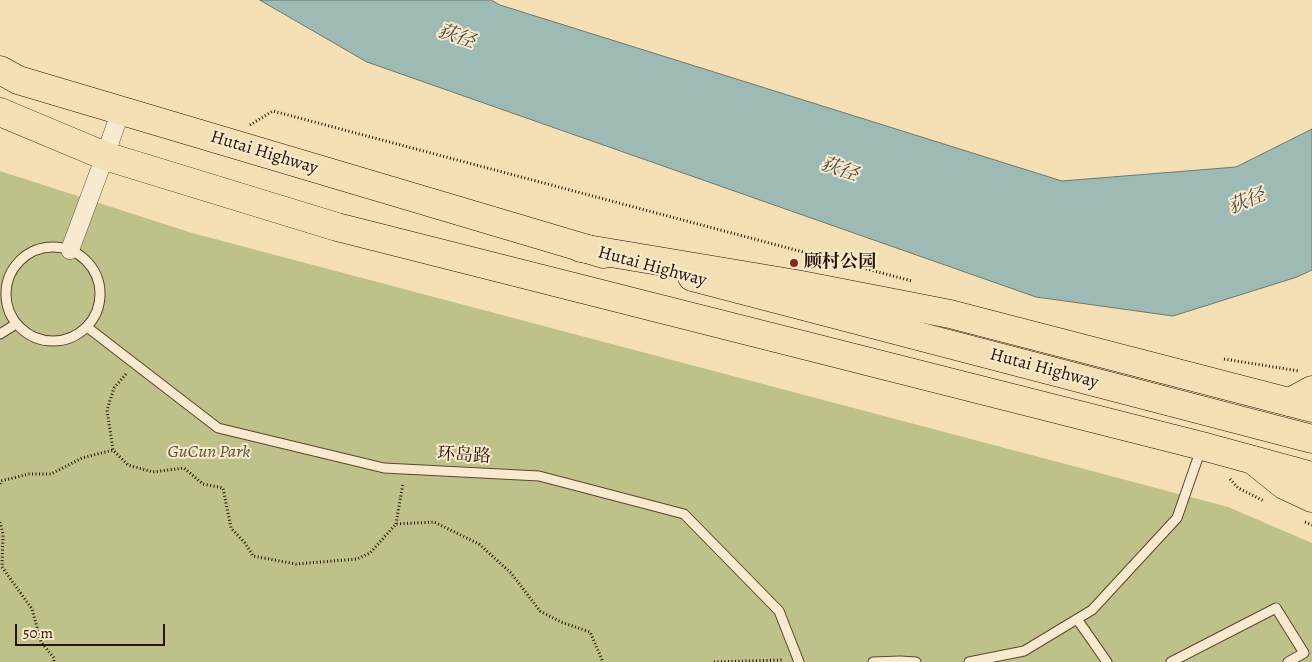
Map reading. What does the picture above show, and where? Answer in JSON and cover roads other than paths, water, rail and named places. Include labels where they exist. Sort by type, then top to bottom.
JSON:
[{"type":"main road","name":"Hutai Highway","points":[[0,70],[18,80],[581,248],[1312,438]]},
{"type":"main road","name":"Hutai Highway","points":[[0,112],[105,156],[337,227],[1202,446],[1312,476]]},
{"type":"main road","points":[[581,248],[796,284],[950,314],[1304,393]]},
{"type":"main road","points":[[1253,460],[1284,485],[1312,498]]},
{"type":"street","points":[[70,250],[121,110]]},
{"type":"lane","points":[[55,247],[70,250],[83,258],[93,270],[99,284],[100,300],[95,314],[87,327],[74,336],[59,341],[43,340],[28,334],[16,324],[9,311],[6,296],[8,281],[15,267],[26,256],[39,249],[55,247]]},
{"type":"lane","points":[[0,334],[16,324]]},
{"type":"lane","name":"环岛路","points":[[87,327],[218,428],[384,468],[539,476],[684,514],[779,611],[799,661]]},
{"type":"lane","points":[[969,662],[1024,651],[1092,610],[1178,518],[1202,446]]},
{"type":"lane","points":[[1171,662],[1276,608],[1304,653],[1288,662]]},
{"type":"lane","points":[[1077,619],[1107,662]]},
{"type":"lane","points":[[1187,654],[1192,662]]},
{"type":"lane","points":[[873,662],[900,660],[916,662]]},
{"type":"water","name":"荻径","points":[[260,0],[491,0],[500,5],[1062,181],[1236,167],[1312,129],[1312,270],[1297,277],[1173,316],[1036,297],[367,62]]},
{"type":"place","name":"顾村公园","points":[[794,263]]},
{"type":"park label","name":"GuCun Park","points":[[209,453]]}]
